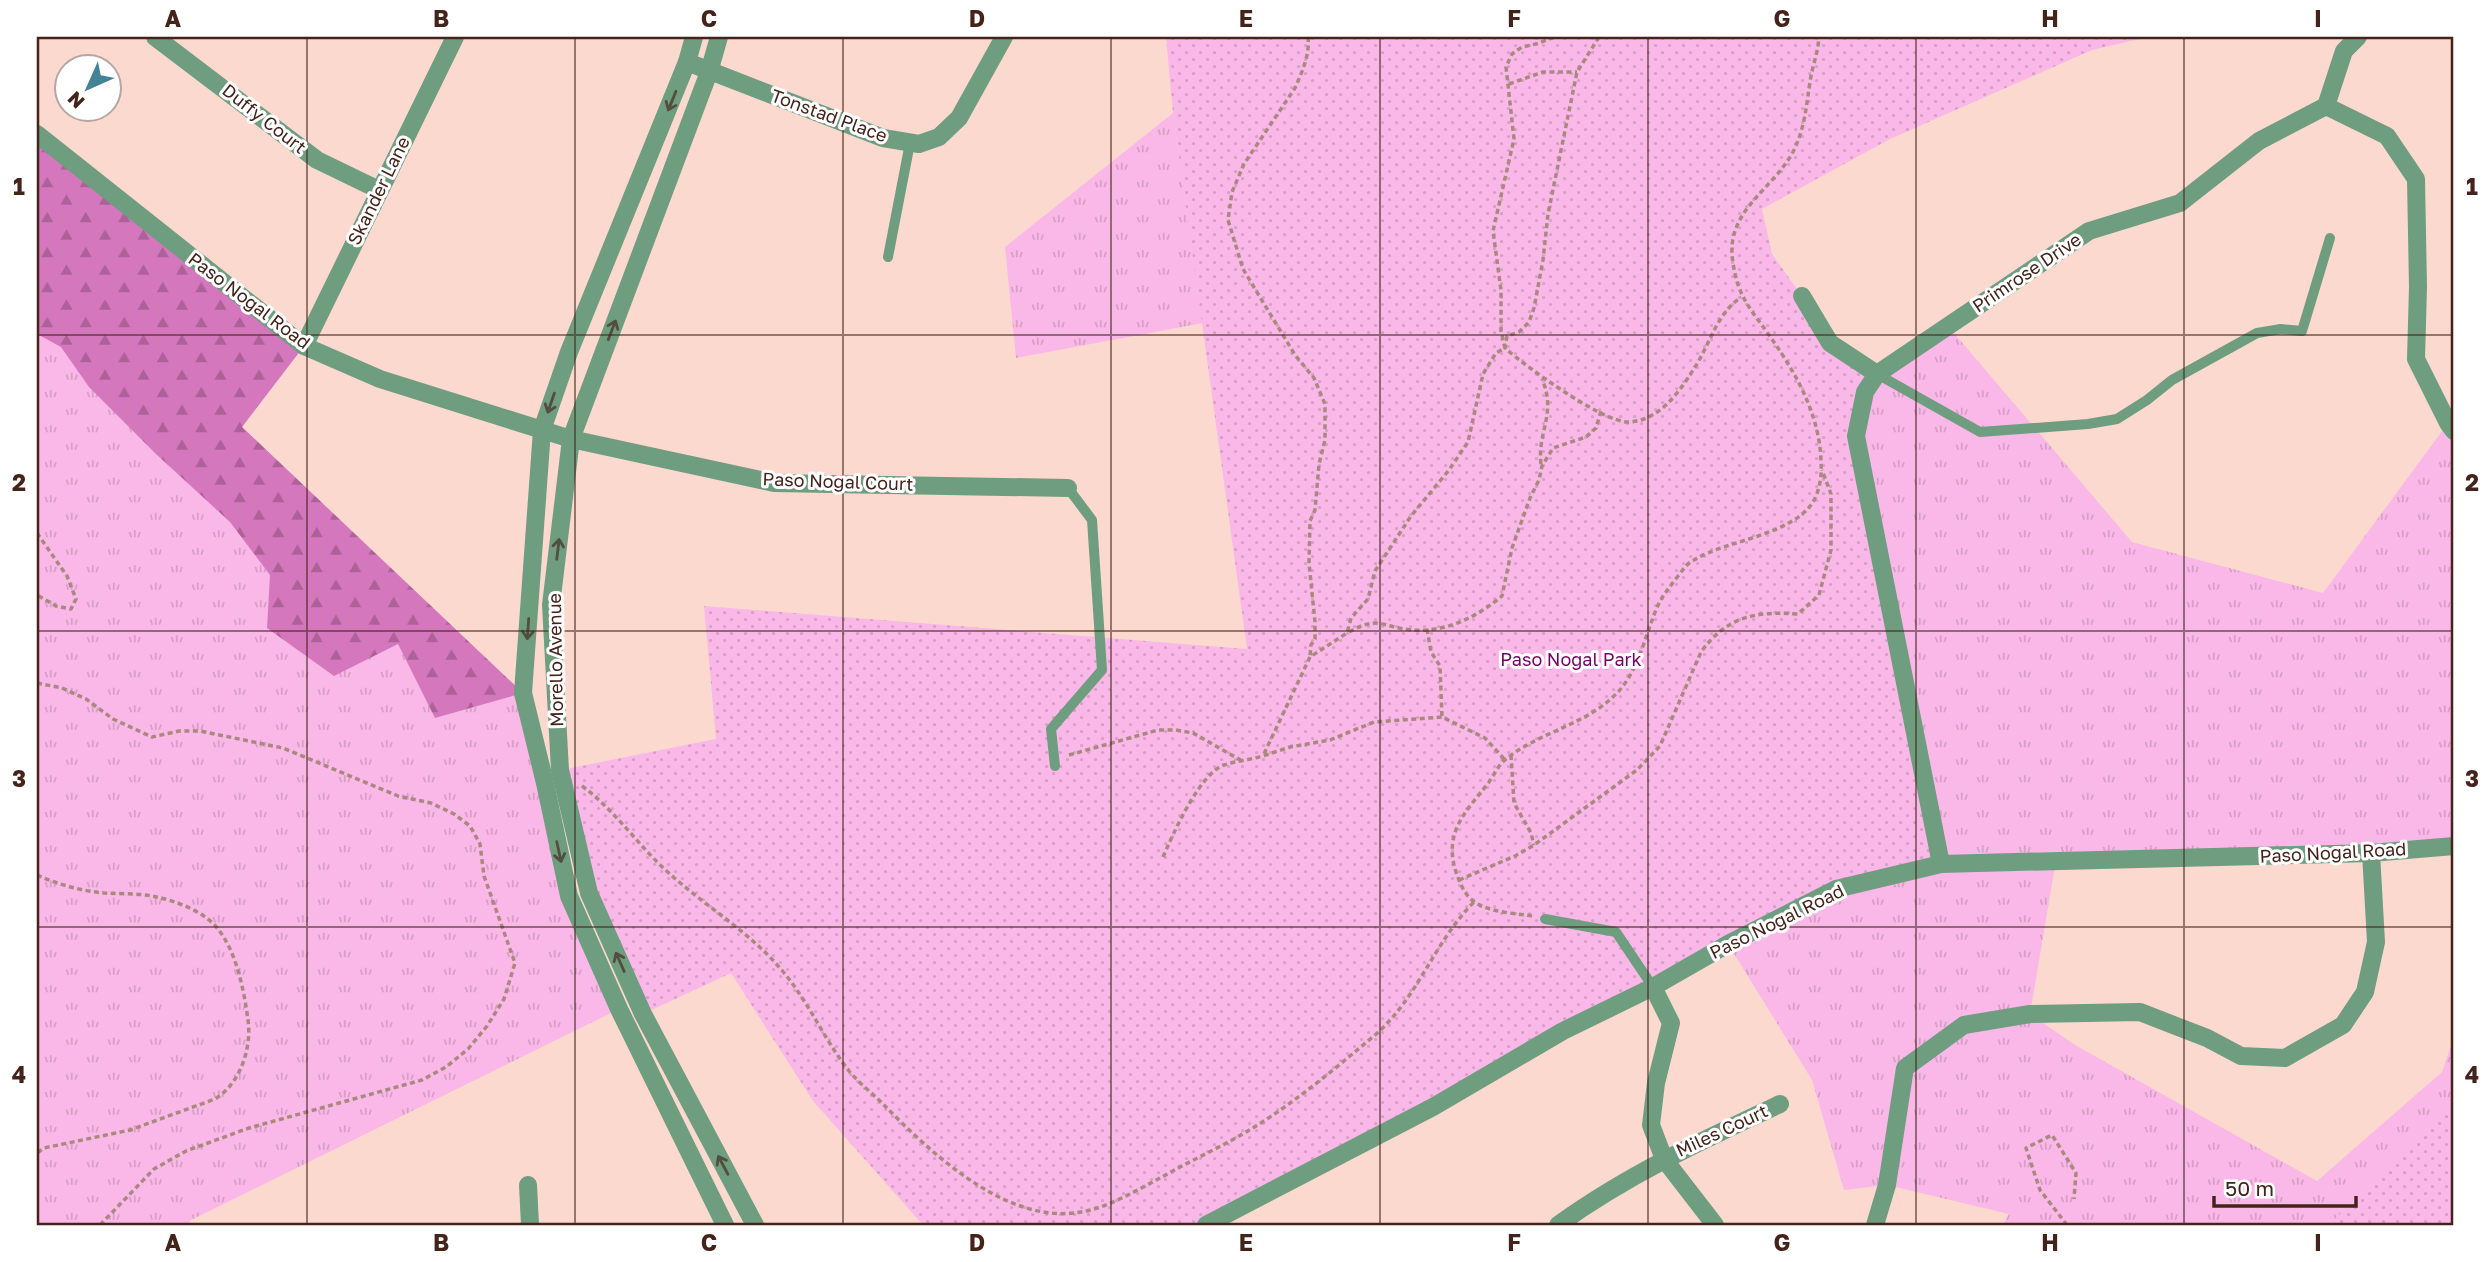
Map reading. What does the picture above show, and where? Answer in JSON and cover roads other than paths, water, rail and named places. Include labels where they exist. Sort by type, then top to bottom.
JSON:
[{"type":"street","name":"Duffy Court","points":[[155,37],[317,160],[379,190]]},
{"type":"street","name":"Skander Lane","points":[[304,346],[455,37]]},
{"type":"street","name":"Morello Avenue","points":[[694,37],[687,62],[569,352],[541,430],[523,693],[569,896],[620,1009],[725,1225]]},
{"type":"street","name":"Morello Avenue","points":[[719,37],[709,72],[571,439],[551,605],[561,770],[589,893],[643,1014],[755,1225]]},
{"type":"street","name":"Tonstad Place","points":[[687,62],[883,138],[919,144],[939,137],[959,118],[1004,37]]},
{"type":"street","points":[[2358,37],[2344,51],[2326,106],[2387,136],[2416,179],[2416,359],[2454,431]]},
{"type":"street","name":"Primrose Drive","points":[[1877,374],[2089,231],[2180,203],[2259,141],[2326,106]]},
{"type":"street","name":"Paso Nogal Road","points":[[37,134],[304,346],[380,379],[571,439]]},
{"type":"street","points":[[1802,296],[1830,343],[1877,374],[1865,392],[1856,436],[1941,864]]},
{"type":"street","name":"Paso Nogal Court","points":[[571,439],[775,483],[1068,488]]},
{"type":"street","name":"Paso Nogal Road","points":[[1206,1225],[1433,1107],[1563,1031],[1653,987],[1728,944],[1836,890],[1941,864],[2371,853],[2454,846]]},
{"type":"street","points":[[1875,1225],[1887,1185],[1905,1068],[1964,1025],[2029,1014],[2140,1012],[2207,1038],[2241,1056],[2285,1058],[2343,1025],[2365,992],[2376,942],[2371,853]]},
{"type":"street","points":[[1653,987],[1671,1023],[1656,1083],[1651,1125],[1664,1159],[1715,1225]]},
{"type":"street","name":"Miles Court","points":[[1558,1225],[1593,1200],[1664,1159],[1780,1104]]},
{"type":"street","points":[[528,1185],[530,1225]]},
{"type":"lane","points":[[888,257],[909,143]]},
{"type":"lane","points":[[1877,374],[1980,432],[2088,424],[2117,419],[2172,380],[2257,333],[2281,329],[2302,331],[2330,238]]},
{"type":"lane","points":[[1055,762],[1051,729],[1102,670],[1092,520],[1068,488]]},
{"type":"lane","points":[[1545,919],[1616,932],[1653,987]]},
{"type":"park label","name":"Paso Nogal Park","points":[[1571,660]]}]
